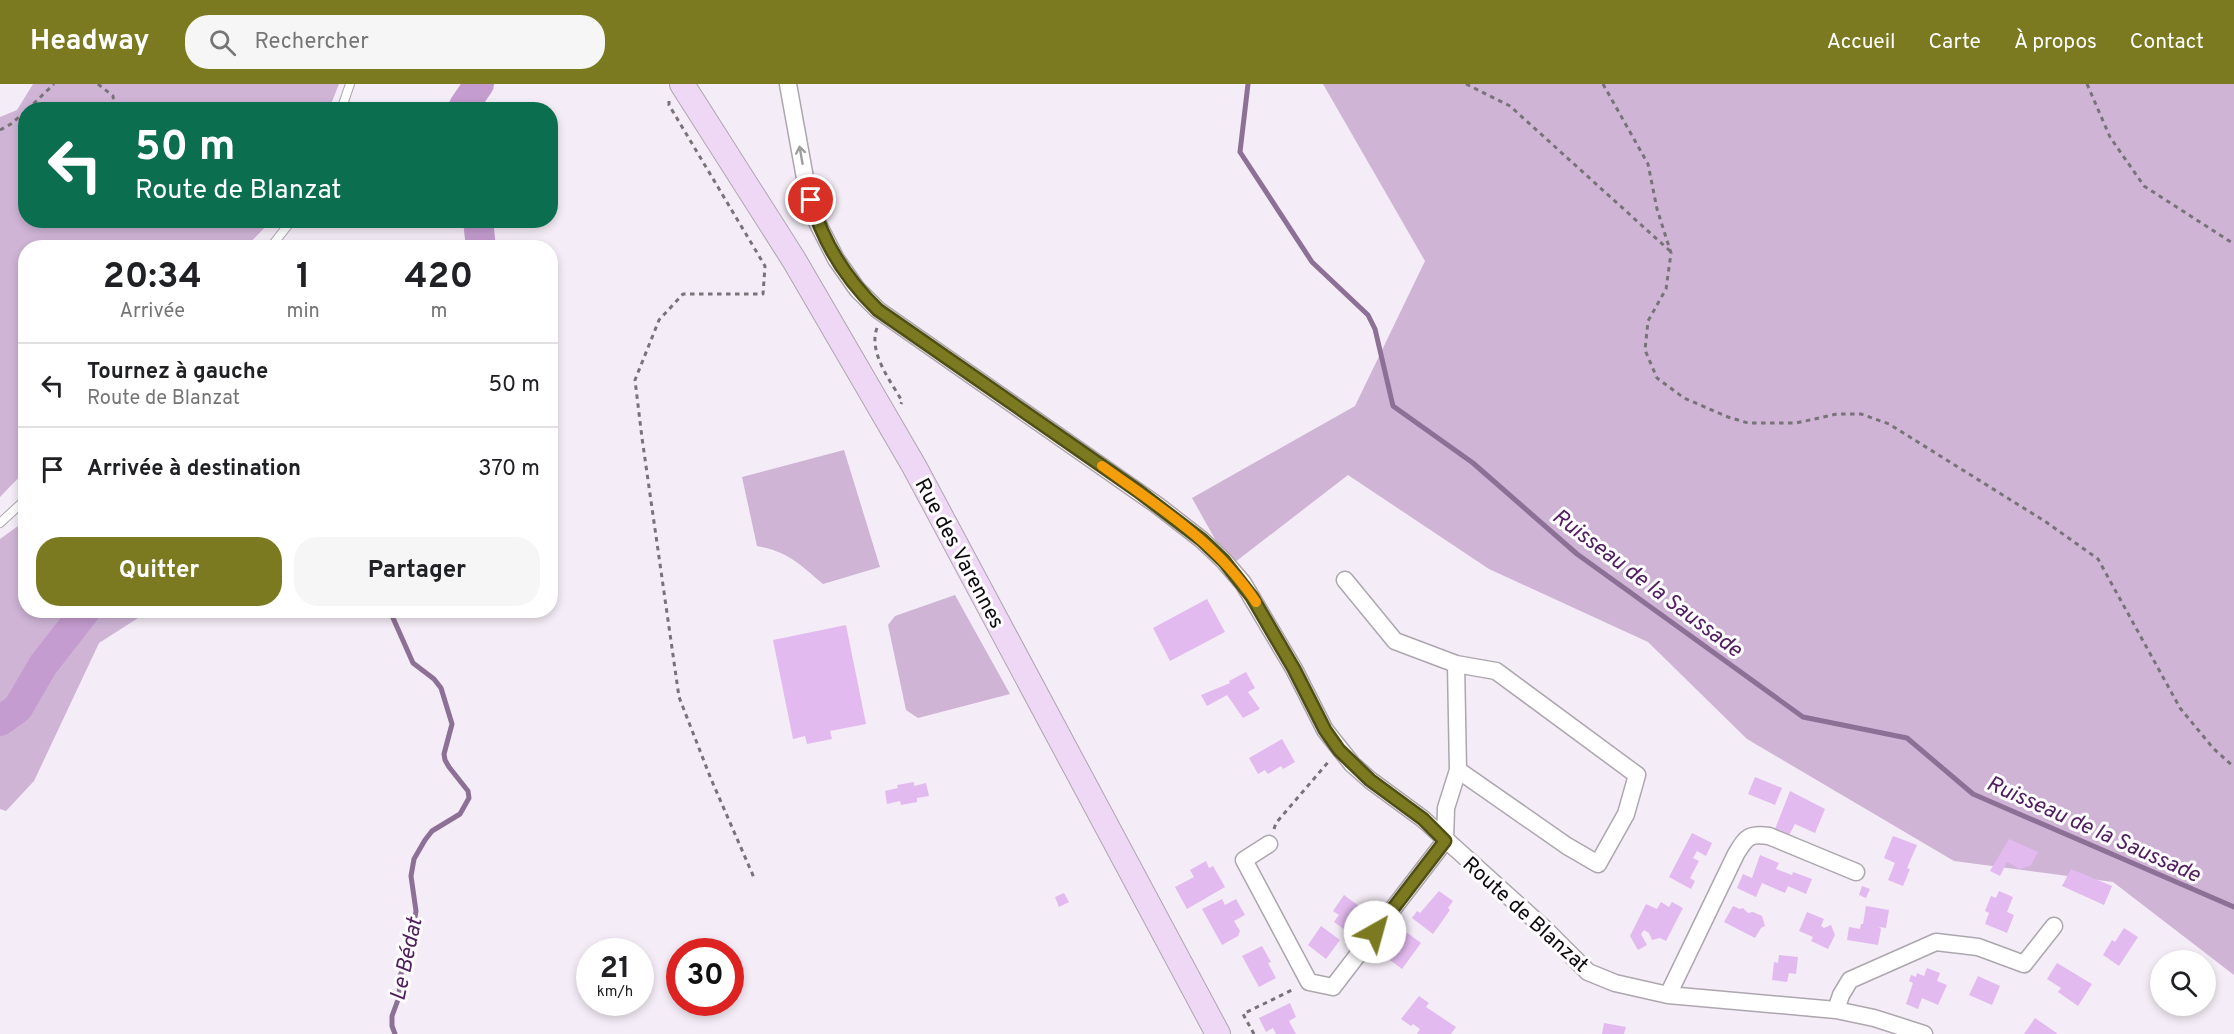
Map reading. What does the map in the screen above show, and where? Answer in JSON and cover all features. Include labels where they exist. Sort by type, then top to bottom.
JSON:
[{"type":"main road","name":"Rue des Varennes","points":[[675,89],[794,260],[888,422],[1218,1034]]},
{"type":"street","name":"Route de Blanzat","points":[[788,84],[805,178],[817,222],[836,259],[857,289],[883,313],[1157,505],[1202,540],[1243,583],[1261,610],[1325,730],[1339,750],[1370,780],[1423,819],[1546,930],[1588,972],[1615,983],[1668,995],[1836,1010],[1874,1018],[1924,1034]]},
{"type":"street","points":[[1345,580],[1395,641],[1456,664],[1496,671],[1637,775],[1626,814],[1598,864],[1567,846],[1458,770]]},
{"type":"street","points":[[1269,844],[1244,860],[1309,982],[1333,987],[1445,841],[1446,808],[1458,770],[1456,664]]},
{"type":"street","points":[[1668,995],[1736,854],[1747,838],[1756,834],[1769,836],[1856,872]]},
{"type":"street","points":[[1836,1010],[1841,995],[1850,980],[1936,942],[1978,947],[2024,964],[2054,926]]},
{"type":"lane","points":[[343,102],[350,84]]},
{"type":"lane","points":[[276,240],[286,228]]},
{"type":"lane","points":[[0,523],[18,506]]},
{"type":"path","points":[[35,102],[54,84]]},
{"type":"path","points":[[98,84],[113,96],[114,102]]},
{"type":"path","points":[[1466,84],[1510,106],[1671,253]]},
{"type":"path","points":[[1603,84],[1648,164],[1657,209],[1671,253],[1666,289],[1648,321],[1645,350],[1657,378],[1684,398],[1748,423],[1796,423],[1837,414],[1861,414],[1889,424],[2046,522],[2098,559],[2180,708],[2213,748],[2234,766]]},
{"type":"path","points":[[2087,84],[2110,137],[2144,186],[2234,243]]},
{"type":"path","points":[[675,89],[669,105],[765,266],[762,294],[683,294],[659,320],[635,380],[679,697],[711,779],[755,880]]},
{"type":"path","points":[[0,130],[18,118]]},
{"type":"path","points":[[883,313],[875,334],[875,348],[902,401],[900,410],[888,422]]},
{"type":"path","points":[[1269,844],[1276,823],[1339,750]]},
{"type":"path","points":[[1254,1034],[1243,1014],[1309,982]]},
{"type":"shaded area","points":[[33,84],[339,84],[332,102],[22,102]]},
{"type":"shaded area","points":[[1323,84],[2234,84],[2234,975],[2216,961],[2216,950],[2201,950],[2113,882],[1954,861],[1747,739],[1648,642],[1489,569],[1348,475],[1230,566],[1192,498],[1355,406],[1425,261]]},
{"type":"shaded area","points":[[18,108],[18,228],[264,228],[253,240],[18,240],[18,478],[0,497],[0,117]]},
{"type":"shaded area","points":[[844,450],[880,567],[823,584],[786,555],[757,546],[742,477]]},
{"type":"shaded area","points":[[18,526],[18,618],[138,618],[99,643],[34,781],[6,811],[0,809],[0,539]]},
{"type":"shaded area","points":[[955,595],[1010,694],[918,718],[906,710],[888,625],[895,616]]},
{"type":"building","points":[[1207,599],[1225,632],[1170,661],[1153,628]]},
{"type":"building","points":[[846,625],[866,724],[830,731],[832,739],[807,744],[805,736],[793,739],[773,640]]},
{"type":"building","points":[[1246,672],[1255,688],[1248,692],[1260,709],[1243,718],[1227,695],[1207,706],[1201,695],[1230,683],[1229,681]]},
{"type":"building","points":[[1282,739],[1295,762],[1283,769],[1281,766],[1268,774],[1265,770],[1258,774],[1249,758]]},
{"type":"building","points":[[1755,777],[1782,788],[1775,805],[1748,794]]},
{"type":"building","points":[[914,782],[914,786],[926,783],[929,796],[917,798],[917,802],[901,805],[900,801],[887,804],[885,791],[898,788],[897,785]]},
{"type":"building","points":[[1790,791],[1825,809],[1815,833],[1795,824],[1789,835],[1775,829]]},
{"type":"building","points":[[1692,833],[1712,843],[1706,856],[1697,851],[1693,858],[1699,861],[1690,878],[1695,881],[1691,889],[1669,877]]},
{"type":"building","points":[[1893,836],[1917,845],[1907,868],[1910,869],[1903,886],[1888,880],[1895,863],[1884,858]]},
{"type":"building","points":[[2009,839],[2038,852],[2031,865],[2020,869],[2007,862],[2000,876],[1990,871]]},
{"type":"building","points":[[1760,855],[1779,863],[1776,869],[1812,879],[1806,894],[1788,886],[1785,893],[1762,883],[1756,897],[1737,888],[1743,874],[1752,878]]},
{"type":"building","points":[[1206,861],[1209,868],[1213,866],[1225,887],[1187,909],[1175,887],[1194,877],[1190,870]]},
{"type":"building","points":[[2071,869],[2112,886],[2104,905],[2062,886]]},
{"type":"building","points":[[1862,886],[1870,889],[1866,898],[1859,895]]},
{"type":"building","points":[[1439,891],[1453,901],[1448,908],[1450,910],[1433,934],[1412,918],[1417,911],[1420,913]]},
{"type":"building","points":[[1999,891],[2013,897],[2007,912],[2014,915],[2007,933],[1985,924],[1989,913],[1985,911],[1991,896],[1996,898]]},
{"type":"building","points":[[1064,893],[1069,902],[1059,907],[1055,897]]},
{"type":"building","points":[[1344,895],[1363,909],[1351,925],[1353,926],[1349,933],[1334,922],[1339,915],[1333,911]]},
{"type":"building","points":[[1222,899],[1225,905],[1236,899],[1245,915],[1234,921],[1240,931],[1238,936],[1222,945],[1202,909]]},
{"type":"building","points":[[1661,902],[1669,907],[1672,902],[1683,908],[1666,941],[1660,938],[1652,940],[1649,933],[1644,930],[1641,934],[1647,945],[1638,950],[1630,936],[1646,904],[1657,909]]},
{"type":"building","points":[[1733,906],[1762,916],[1765,926],[1755,938],[1724,922]]},
{"type":"building","points":[[1866,906],[1889,910],[1886,928],[1879,927],[1881,929],[1878,945],[1847,940],[1849,927],[1860,929],[1863,924]]},
{"type":"building","points":[[1807,912],[1824,919],[1821,926],[1824,928],[1831,925],[1835,935],[1828,949],[1811,941],[1813,937],[1799,931]]},
{"type":"building","points":[[1321,926],[1340,940],[1326,959],[1308,945]]},
{"type":"building","points":[[2124,928],[2138,937],[2119,966],[2103,955],[2112,940],[2115,942]]},
{"type":"building","points":[[1402,929],[1421,943],[1402,969],[1383,955]]},
{"type":"building","points":[[1262,946],[1271,962],[1268,963],[1276,978],[1259,987],[1242,956]]},
{"type":"building","points":[[1779,955],[1798,957],[1796,974],[1789,973],[1787,982],[1772,980],[1774,962],[1778,963]]},
{"type":"building","points":[[2057,963],[2092,984],[2078,1006],[2058,992],[2061,988],[2047,979]]},
{"type":"building","points":[[1927,968],[1940,973],[1937,981],[1947,985],[1938,1005],[1922,998],[1918,1009],[1906,1004],[1913,983],[1909,981],[1911,975],[1916,977],[1917,973],[1924,976]]},
{"type":"building","points":[[1978,976],[2000,986],[1992,1005],[1969,995]]},
{"type":"building","points":[[1419,996],[1429,1003],[1426,1007],[1456,1027],[1451,1034],[1417,1034],[1420,1029],[1401,1019]]},
{"type":"building","points":[[1290,1003],[1296,1017],[1289,1021],[1296,1034],[1276,1034],[1273,1028],[1266,1032],[1259,1018]]},
{"type":"building","points":[[2035,1018],[2048,1027],[2058,1034],[2024,1034]]},
{"type":"building","points":[[1604,1023],[1626,1027],[1624,1034],[1602,1034]]},
{"type":"waterway","name":"Le Bédat","points":[[467,102],[479,84]]},
{"type":"waterway","name":"Ruisseau de la Saussade","points":[[1248,84],[1240,152],[1312,262],[1368,315],[1375,329],[1393,406],[1473,463],[1577,554],[1803,717],[1907,738],[1973,794],[2234,907]]},
{"type":"waterway","name":"Le Bédat","points":[[479,228],[480,240]]},
{"type":"waterway","name":"Le Bédat","points":[[0,721],[18,708],[43,665],[80,618]]},
{"type":"waterway","name":"Le Bédat","points":[[393,618],[413,663],[434,679],[441,688],[452,724],[444,754],[445,760],[468,791],[469,798],[460,814],[432,831],[414,859],[411,876],[416,911],[410,952],[400,976],[399,997],[392,1016],[395,1034]]},
{"type":"slow traffic","points":[[1102,466],[1202,540],[1224,561],[1256,602]]},
{"type":"route","points":[[811,200],[817,222],[836,259],[857,289],[878,310],[1157,505],[1202,540],[1224,561],[1243,583],[1261,610],[1325,730],[1339,750],[1370,780],[1423,819],[1445,841],[1375,932]]}]
